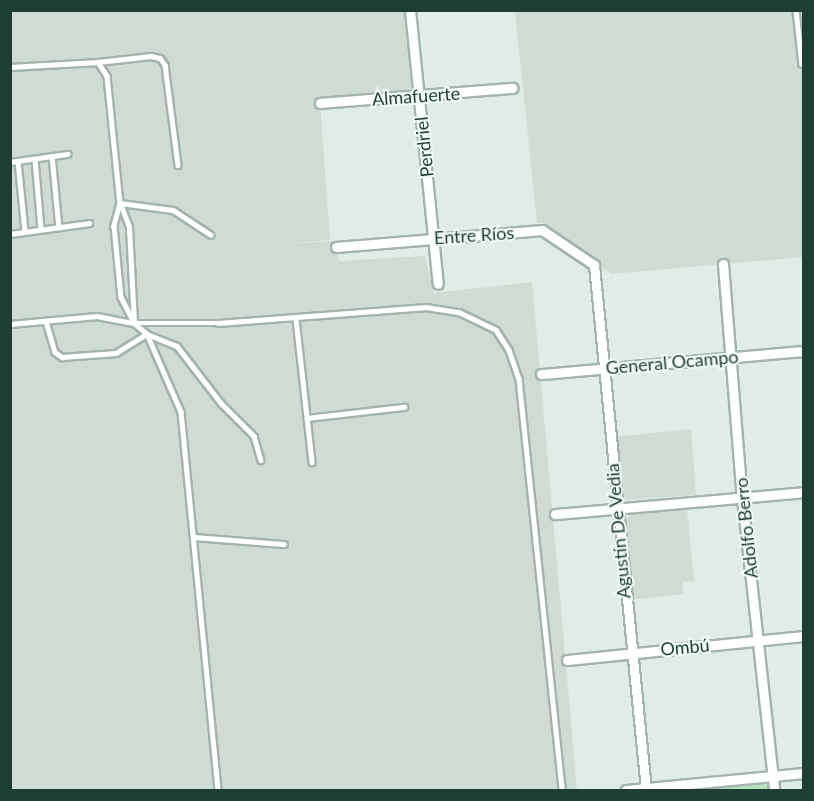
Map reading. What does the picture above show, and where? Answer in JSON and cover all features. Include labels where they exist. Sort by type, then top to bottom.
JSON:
[{"type":"street","name":"Perdriel","points":[[410,10],[438,284]]},
{"type":"street","name":"Almafuerte","points":[[320,103],[512,88]]},
{"type":"street","name":"Entre Ríos","points":[[336,247],[542,230],[586,258],[597,272]]},
{"type":"street","name":"Adolfo Berro","points":[[723,264],[742,498],[774,790]]},
{"type":"street","name":"Agustín De Vedia","points":[[597,272],[603,368],[645,789]]},
{"type":"street","name":"General Ocampo","points":[[541,374],[804,351]]},
{"type":"street","points":[[555,514],[804,492]]},
{"type":"street","name":"Ombú","points":[[567,660],[804,636]]},
{"type":"street","points":[[626,790],[804,773]]},
{"type":"lane","points":[[796,10],[801,64]]},
{"type":"lane","points":[[10,67],[98,62],[151,56],[160,58],[165,65],[178,165]]},
{"type":"lane","points":[[98,62],[107,76],[120,203],[129,227],[134,323]]},
{"type":"lane","points":[[10,162],[67,154]]},
{"type":"lane","points":[[52,156],[58,227]]},
{"type":"lane","points":[[35,159],[41,229]]},
{"type":"lane","points":[[18,161],[26,231]]},
{"type":"lane","points":[[120,203],[173,210],[211,235]]},
{"type":"lane","points":[[120,203],[114,226],[121,297],[134,323],[147,334],[177,346],[186,354],[221,403],[254,436],[261,460]]},
{"type":"lane","points":[[10,234],[89,223]]},
{"type":"lane","points":[[10,324],[97,315],[134,323],[296,319],[426,307],[459,312],[482,321],[504,339],[519,379],[562,790]]},
{"type":"lane","points":[[296,319],[312,462]]},
{"type":"lane","points":[[46,321],[55,352],[62,357],[116,353],[147,334]]},
{"type":"lane","points":[[147,334],[181,412],[218,790]]},
{"type":"lane","points":[[307,418],[404,407]]},
{"type":"lane","points":[[194,537],[284,544]]},
{"type":"shaded area","points":[[10,11],[405,11],[411,85],[404,97],[320,103],[330,240],[284,244],[335,241],[339,261],[425,256],[434,293],[532,282],[577,790],[11,790]]},
{"type":"shaded area","points":[[515,11],[803,11],[803,257],[611,274],[544,223],[537,223]]},
{"type":"shaded area","points":[[691,429],[696,495],[622,500],[614,437]]},
{"type":"shaded area","points":[[687,509],[694,581],[682,582],[683,594],[630,600],[624,519],[633,514]]},
{"type":"green space","points":[[765,782],[770,790],[671,790]]}]
